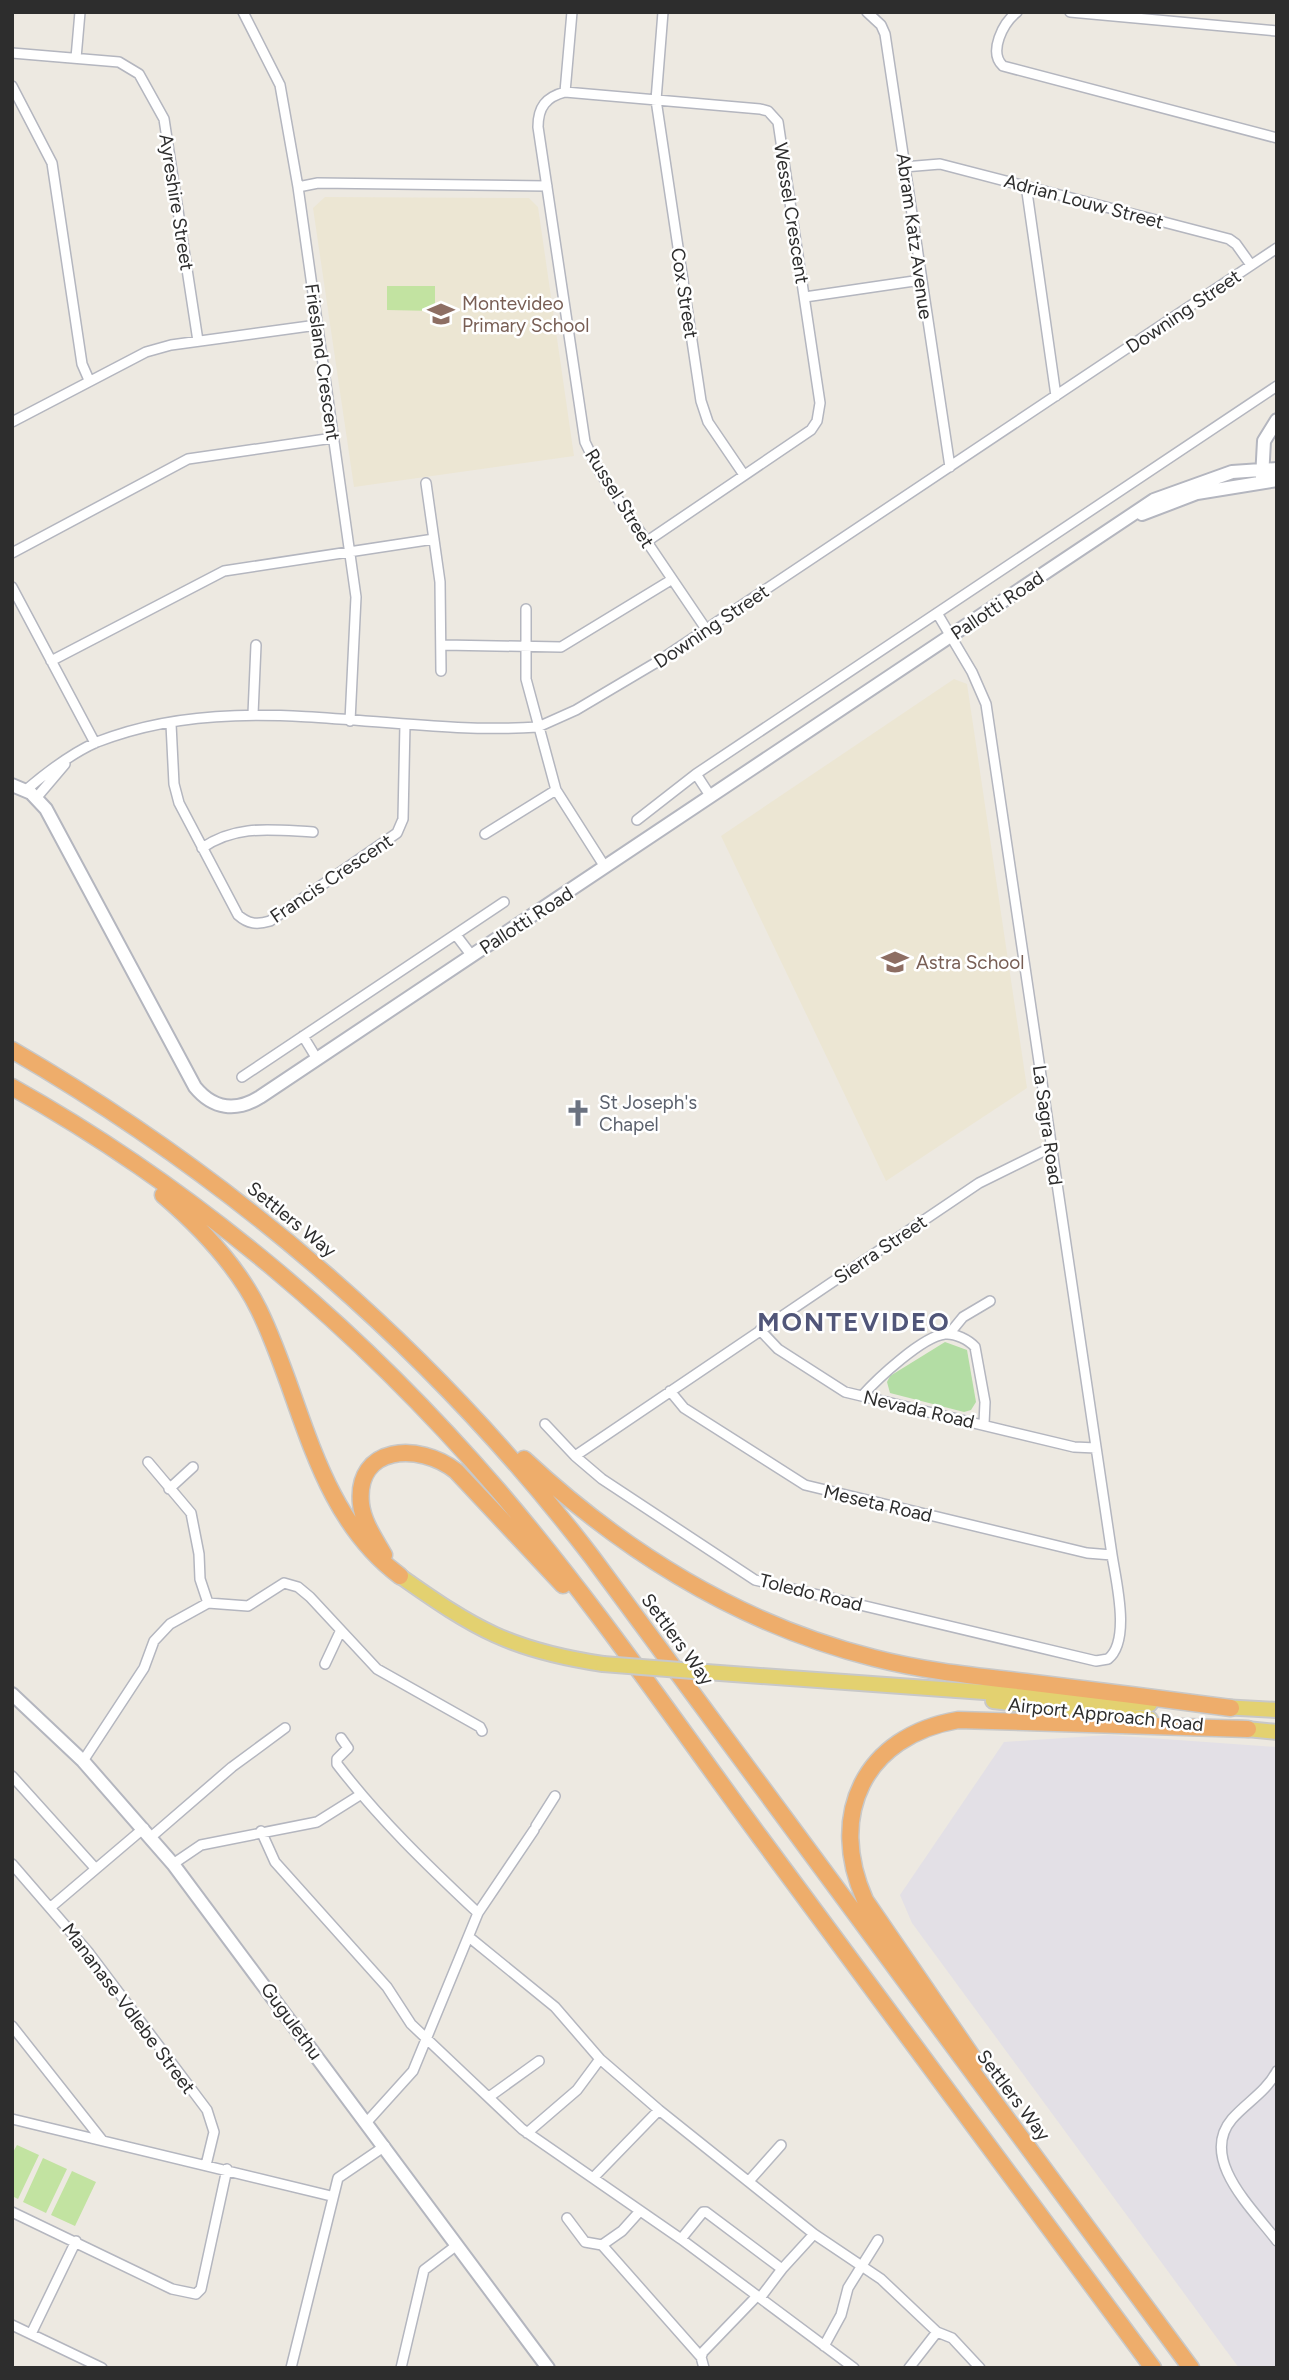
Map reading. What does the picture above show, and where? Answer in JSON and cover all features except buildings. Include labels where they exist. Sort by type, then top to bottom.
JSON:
[{"type":"highway","name":"Settlers Way","points":[[12,1050],[128,1122],[251,1211],[353,1297],[442,1384],[520,1468],[580,1541],[1191,2368]]},
{"type":"highway","points":[[12,1087],[67,1119],[168,1187],[250,1250],[335,1324],[410,1395],[480,1470],[535,1535],[620,1647],[1153,2368]]},
{"type":"highway","points":[[12,1095],[163,1195],[215,1247],[258,1308],[332,1493],[358,1535],[380,1562],[400,1576]]},
{"type":"highway","points":[[442,1384],[554,1488],[614,1536],[691,1586],[774,1625],[839,1648],[921,1668],[1231,1707]]},
{"type":"highway","points":[[400,1576],[367,1525],[362,1508],[362,1491],[367,1475],[380,1461],[402,1452],[419,1452],[438,1459],[463,1478],[620,1647]]},
{"type":"highway","points":[[1156,2319],[865,1900],[853,1866],[849,1826],[865,1776],[883,1755],[901,1740],[950,1722],[1248,1729]]},
{"type":"main road","name":"Airport Approach Road","points":[[400,1576],[448,1611],[492,1635],[530,1650],[603,1664],[936,1691],[1277,1710]]},
{"type":"main road","name":"Airport Approach Road","points":[[936,1691],[1033,1708],[1277,1732]]},
{"type":"street","points":[[75,58],[80,12]]},
{"type":"street","name":"Friesland Crescent","points":[[243,12],[280,85],[298,187],[356,597],[350,720]]},
{"type":"street","points":[[298,187],[318,183],[547,186],[538,116],[547,100],[565,92],[572,12]]},
{"type":"street","points":[[656,100],[663,12]]},
{"type":"street","name":"Abram Katz Avenue","points":[[867,12],[881,25],[885,34],[950,467]]},
{"type":"street","points":[[1017,12],[1008,21],[996,49],[996,57],[1003,66],[1277,138]]},
{"type":"street","points":[[1070,12],[1277,31]]},
{"type":"street","name":"Ayreshire Street","points":[[12,53],[130,65],[139,74],[164,119],[198,341]]},
{"type":"street","points":[[12,86],[52,163],[82,364],[89,380]]},
{"type":"street","name":"Wessel Crescent","points":[[565,92],[760,108],[775,117],[820,403],[817,421],[811,430],[646,542]]},
{"type":"street","name":"Cox Street","points":[[656,100],[701,401],[708,422],[744,475]]},
{"type":"street","name":"Adrian Louw Street","points":[[904,167],[940,163],[1229,239],[1236,244],[1251,265]]},
{"type":"street","points":[[1026,185],[1056,396]]},
{"type":"street","name":"Russel Street","points":[[547,186],[585,442],[599,471],[706,629]]},
{"type":"street","name":"Downing Street","points":[[32,793],[68,761],[95,743],[171,723],[222,714],[405,724],[538,727],[576,710],[706,629],[1277,248]]},
{"type":"street","points":[[805,297],[921,279]]},
{"type":"street","points":[[12,422],[146,352],[198,341],[317,325]]},
{"type":"street","name":"Pallotti Road","points":[[636,820],[696,774],[1277,386]]},
{"type":"street","points":[[1262,476],[1264,441],[1277,420]]},
{"type":"street","points":[[12,553],[188,459],[333,438]]},
{"type":"street","points":[[1262,476],[1277,469]]},
{"type":"street","points":[[1262,476],[1277,480]]},
{"type":"street","name":"Pallotti Road","points":[[32,793],[184,1069],[201,1095],[219,1106],[240,1107],[260,1097],[1128,519],[1197,493],[1262,476]]},
{"type":"street","points":[[426,483],[440,582],[443,645],[441,671]]},
{"type":"street","points":[[51,661],[218,573],[434,539]]},
{"type":"street","points":[[443,645],[561,647],[671,580]]},
{"type":"street","points":[[12,587],[95,743]]},
{"type":"street","points":[[526,609],[525,673],[556,790],[605,867]]},
{"type":"street","name":"La Sagra Road","points":[[937,613],[972,672],[986,704],[1112,1555],[1121,1628],[1117,1649]]},
{"type":"street","points":[[253,714],[256,645]]},
{"type":"street","name":"Francis Crescent","points":[[171,723],[175,792],[238,915],[252,923],[270,921],[397,833],[403,819],[405,724]]},
{"type":"street","points":[[696,774],[711,797]]},
{"type":"street","points":[[12,785],[32,793]]},
{"type":"street","points":[[485,834],[556,790]]},
{"type":"street","points":[[202,848],[217,838],[246,829],[313,832]]},
{"type":"street","name":"Pallotti Road","points":[[242,1077],[504,902]]},
{"type":"street","points":[[456,935],[472,956]]},
{"type":"street","points":[[303,1037],[317,1059]]},
{"type":"street","name":"Sierra Street","points":[[575,1456],[979,1182],[1052,1147]]},
{"type":"street","points":[[949,1334],[963,1317],[990,1301]]},
{"type":"street","name":"Nevada Road","points":[[760,1330],[778,1349],[834,1387],[1074,1447],[1096,1448]]},
{"type":"street","points":[[862,1396],[887,1370],[935,1337],[949,1334],[975,1346],[985,1402],[984,1424]]},
{"type":"street","name":"Meseta Road","points":[[670,1391],[684,1408],[805,1485],[1087,1553],[1112,1555]]},
{"type":"street","name":"Toledo Road","points":[[545,1424],[575,1456],[602,1479],[758,1581],[1096,1661],[1108,1659],[1117,1649]]},
{"type":"street","points":[[148,1462],[191,1513],[199,1554],[200,1579],[208,1603]]},
{"type":"street","points":[[169,1489],[193,1467]]},
{"type":"street","points":[[83,1761],[144,1668],[158,1636],[170,1624],[208,1603],[248,1606],[288,1583],[310,1597],[340,1632],[387,1676],[480,1727],[482,1731]]},
{"type":"street","points":[[325,1664],[340,1632]]},
{"type":"street","name":"Gugulethu","points":[[12,1694],[83,1761],[173,1864],[548,2368]]},
{"type":"street","points":[[51,1907],[95,1868],[147,1833],[285,1728]]},
{"type":"street","points":[[341,1738],[348,1748],[337,1759],[337,1764],[360,1795],[400,1839],[478,1913]]},
{"type":"street","points":[[12,1776],[95,1868]]},
{"type":"street","points":[[173,1864],[201,1845],[317,1822],[360,1795]]},
{"type":"street","points":[[366,2123],[409,2078],[478,1913],[555,1796]]},
{"type":"street","points":[[261,1831],[275,1862],[387,1987],[426,2040],[527,2133],[681,2239],[852,2367]]},
{"type":"street","name":"Mananase Vdlebe Street","points":[[12,1864],[51,1907],[207,2110],[214,2132],[206,2165]]},
{"type":"street","points":[[469,1937],[555,2007],[600,2059],[659,2110],[814,2234],[893,2289],[937,2332],[953,2338],[980,2368]]},
{"type":"street","points":[[12,2026],[102,2140]]},
{"type":"street","points":[[527,2133],[577,2090],[600,2059]]},
{"type":"street","points":[[489,2096],[540,2061]]},
{"type":"street","points":[[1277,2071],[1262,2092],[1229,2122],[1222,2139],[1221,2158],[1228,2176],[1277,2241]]},
{"type":"street","points":[[593,2178],[659,2110]]},
{"type":"street","points":[[12,2119],[331,2196]]},
{"type":"street","points":[[749,2181],[781,2145]]},
{"type":"street","points":[[291,2368],[331,2196],[341,2175],[385,2146]]},
{"type":"street","points":[[12,2212],[172,2289],[196,2294],[201,2289],[227,2169]]},
{"type":"street","points":[[603,2245],[622,2231],[640,2211]]},
{"type":"street","points":[[681,2239],[703,2212],[706,2212],[782,2269]]},
{"type":"street","points":[[567,2218],[585,2242],[603,2245],[701,2357],[704,2368]]},
{"type":"street","points":[[701,2357],[759,2297],[814,2234]]},
{"type":"street","points":[[824,2346],[838,2322],[848,2288],[878,2240]]},
{"type":"street","points":[[31,2334],[75,2241]]},
{"type":"street","points":[[401,2368],[424,2270],[457,2245]]},
{"type":"street","points":[[12,2325],[102,2368]]},
{"type":"street","points":[[908,2368],[937,2332]]},
{"type":"shaded area","name":"Montevideo Primary School","points":[[325,197],[529,198],[538,207],[574,456],[354,487],[313,208]]},
{"type":"shaded area","name":"Astra School","points":[[954,679],[967,684],[1027,1088],[886,1181],[721,836]]},
{"type":"shaded area","points":[[1108,1735],[1277,1747],[1277,2368],[1239,2368],[912,1923],[900,1895],[1004,1742]]},
{"type":"green space","points":[[387,286],[435,286],[435,311],[387,310]]},
{"type":"green space","points":[[945,1342],[967,1350],[976,1402],[971,1410],[964,1412],[890,1393],[887,1382],[890,1376]]},
{"type":"green space","points":[[17,2145],[39,2155],[18,2199],[12,2196],[12,2154]]},
{"type":"green space","points":[[43,2158],[67,2169],[46,2213],[23,2202]]},
{"type":"green space","points":[[72,2171],[96,2182],[75,2226],[51,2215]]},
{"type":"place","name":"Montevideo Primary School","points":[[441,314]]},
{"type":"place","name":"Astra School","points":[[895,962]]},
{"type":"place","name":"St Joseph's Chapel","points":[[578,1113]]},
{"type":"district","name":"MONTEVIDEO","points":[[854,1322]]}]
